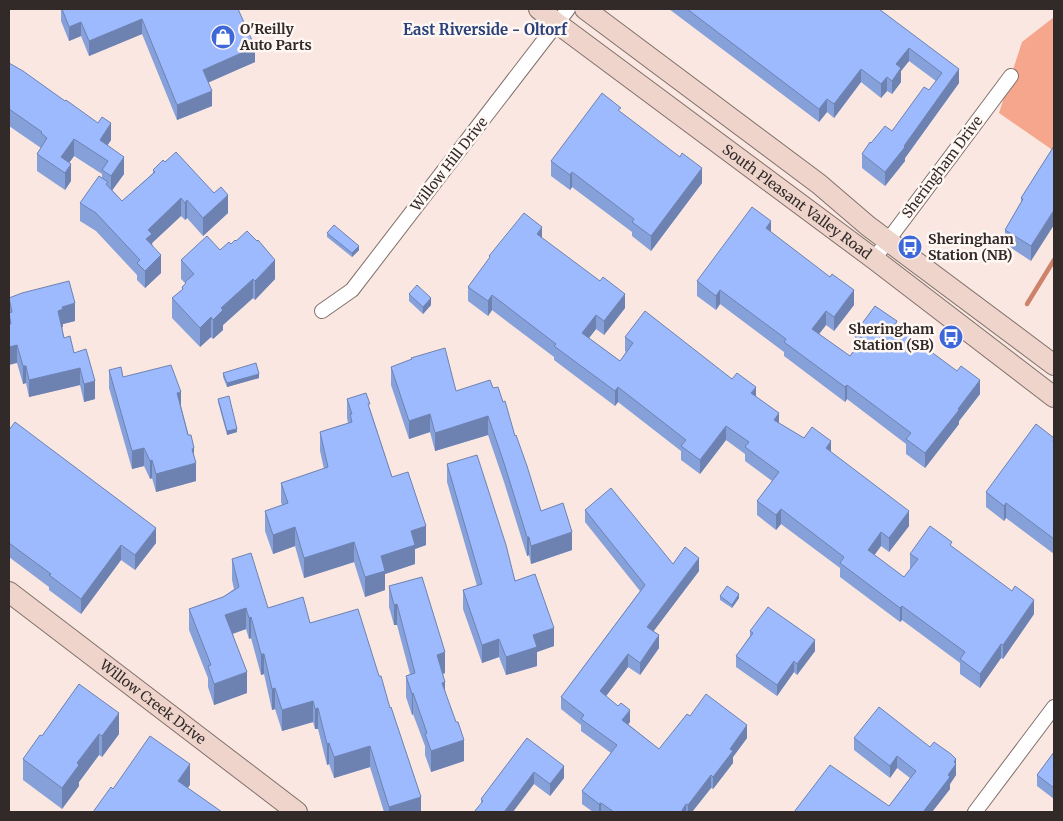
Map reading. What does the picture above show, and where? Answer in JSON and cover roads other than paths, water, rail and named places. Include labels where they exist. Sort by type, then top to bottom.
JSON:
[{"type":"main road","name":"South Pleasant Valley Road","points":[[539,9],[563,16],[1054,397]]},
{"type":"main road","name":"South Pleasant Valley Road","points":[[586,9],[819,184],[868,226],[1050,362]]},
{"type":"main road","points":[[1032,379],[1050,362]]},
{"type":"main road","name":"Willow Creek Drive","points":[[9,592],[297,812]]},
{"type":"street","name":"Willow Hill Drive","points":[[322,311],[352,290],[563,16]]},
{"type":"street","name":"Sheringham Drive","points":[[874,259],[1011,76]]},
{"type":"street","points":[[975,812],[1054,707]]},
{"type":"waterway","points":[[1027,304],[1054,260]]},
{"type":"place","name":"O'Reilly Auto Parts","points":[[223,37]]},
{"type":"place","name":"Sheringham Station (NB)","points":[[910,247]]},
{"type":"place","name":"Sheringham Station (SB)","points":[[951,337]]},
{"type":"district","name":"East Riverside - Oltorf","points":[[485,30]]}]
